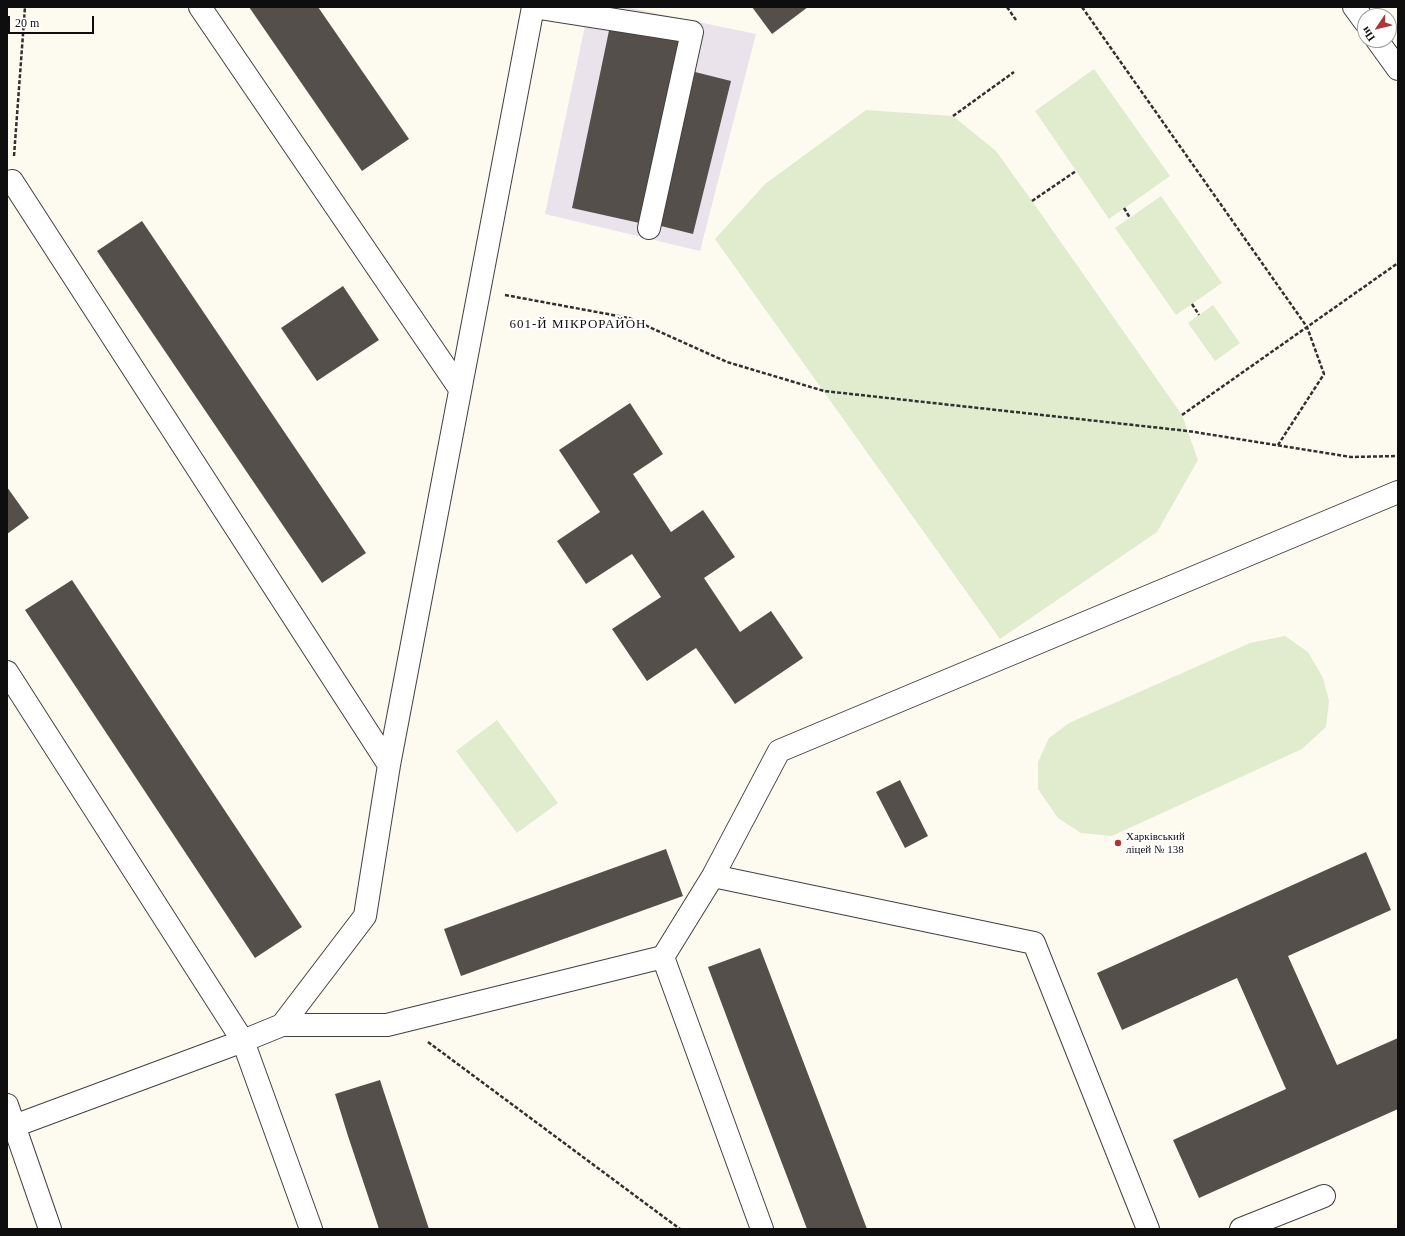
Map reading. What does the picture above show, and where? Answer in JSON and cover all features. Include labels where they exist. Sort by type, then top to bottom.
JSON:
[{"type":"lane","points":[[200,7],[460,389]]},
{"type":"lane","points":[[282,1025],[365,916],[389,765],[533,7],[692,32],[649,228]]},
{"type":"lane","points":[[1383,48],[1398,69]]},
{"type":"lane","points":[[10,183],[389,765]]},
{"type":"lane","points":[[14,1126],[243,1041],[282,1025],[387,1025],[664,957],[713,876],[779,751],[1398,492]]},
{"type":"lane","points":[[7,672],[243,1041],[311,1229]]},
{"type":"lane","points":[[713,876],[1034,943],[1148,1229]]},
{"type":"lane","points":[[664,957],[762,1229]]},
{"type":"lane","points":[[7,1105],[50,1229]]},
{"type":"lane","points":[[1241,1229],[1324,1196]]},
{"type":"path","points":[[10,183],[25,7]]},
{"type":"path","points":[[1007,7],[1016,20]]},
{"type":"path","points":[[1082,7],[1308,327],[1324,374],[1278,445]]},
{"type":"path","points":[[953,116],[1014,72]]},
{"type":"path","points":[[1032,201],[1076,171]]},
{"type":"path","points":[[1124,208],[1130,218]]},
{"type":"path","points":[[1182,415],[1398,263]]},
{"type":"path","points":[[479,290],[629,318],[727,362],[824,391],[1188,431],[1351,457],[1398,456]]},
{"type":"path","points":[[1192,304],[1199,315]]},
{"type":"path","points":[[400,1021],[680,1229]]},
{"type":"shaded area","points":[[589,7],[626,7],[756,34],[700,251],[545,214]]},
{"type":"green space","points":[[1094,69],[1170,176],[1109,219],[1035,111]]},
{"type":"green space","points":[[866,110],[953,116],[996,151],[1182,415],[1198,460],[1157,532],[1000,639],[715,239],[765,184]]},
{"type":"green space","points":[[1161,196],[1222,283],[1176,315],[1115,228]]},
{"type":"green space","points":[[1213,305],[1240,343],[1215,361],[1188,323]]},
{"type":"green space","points":[[1285,636],[1308,652],[1323,678],[1329,701],[1326,727],[1302,749],[1112,836],[1081,833],[1058,818],[1038,789],[1038,762],[1049,738],[1069,723],[1250,643]]},
{"type":"green space","points":[[497,720],[558,803],[517,833],[456,751]]},
{"type":"building","points":[[249,7],[318,7],[409,139],[362,171]]},
{"type":"building","points":[[752,7],[808,7],[772,34]]},
{"type":"building","points":[[611,21],[683,37],[644,224],[572,208]]},
{"type":"building","points":[[695,72],[731,81],[693,234],[657,225]]},
{"type":"building","points":[[142,221],[366,553],[322,583],[97,251]]},
{"type":"building","points":[[343,286],[379,340],[317,381],[281,328]]},
{"type":"building","points":[[630,403],[663,454],[633,474],[671,532],[703,510],[735,557],[704,578],[740,632],[771,611],[803,658],[735,704],[696,648],[647,681],[612,629],[661,597],[632,554],[586,584],[557,541],[600,512],[559,450]]},
{"type":"building","points":[[7,487],[29,518],[7,534]]},
{"type":"building","points":[[72,580],[302,927],[255,958],[25,610]]},
{"type":"building","points":[[900,780],[928,836],[905,848],[876,792]]},
{"type":"building","points":[[666,849],[683,896],[461,976],[444,929]]},
{"type":"building","points":[[1366,852],[1391,910],[1288,956],[1337,1065],[1398,1038],[1398,1109],[1199,1198],[1173,1140],[1286,1089],[1237,978],[1122,1030],[1097,973]]},
{"type":"building","points":[[760,948],[867,1229],[807,1229],[708,967]]},
{"type":"building","points":[[380,1080],[429,1229],[379,1229],[348,1136],[335,1094]]},
{"type":"place","name":"Харківський ліцей № 138","points":[[1118,843]]},
{"type":"district","name":"601-Й МІКРОРАЙОН","points":[[578,325]]}]
